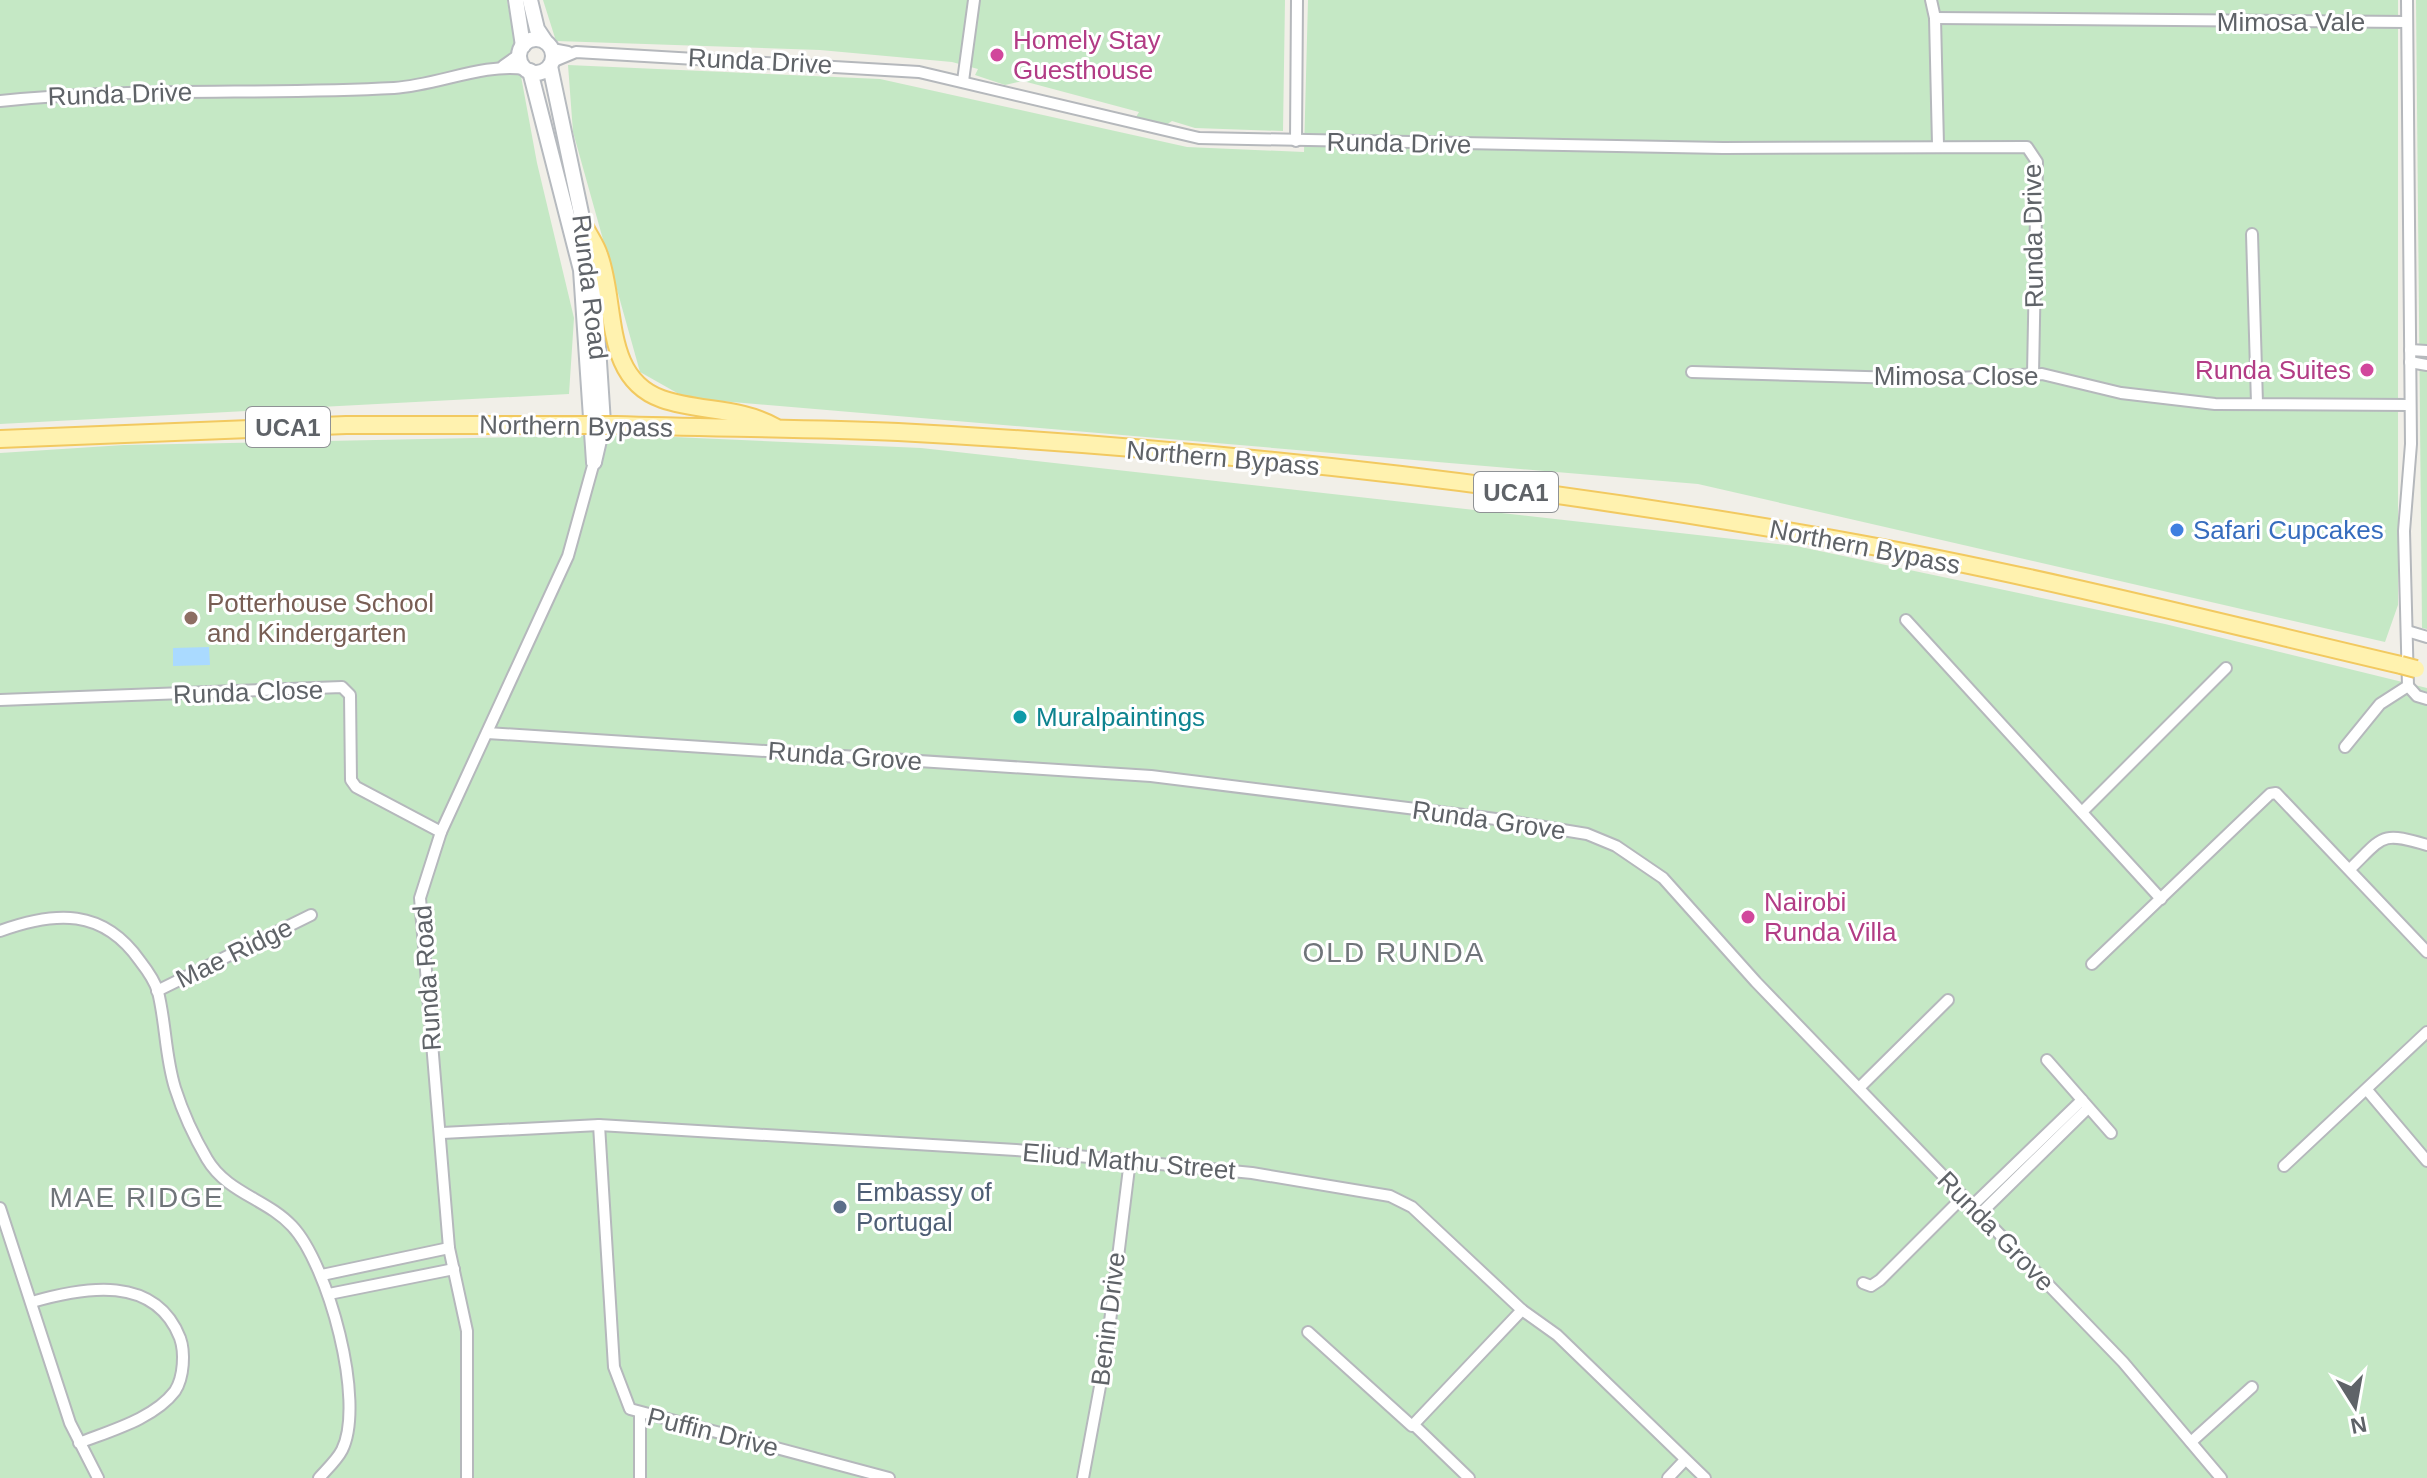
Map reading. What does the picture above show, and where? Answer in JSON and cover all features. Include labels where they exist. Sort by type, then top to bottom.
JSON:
[{"type":"main road","points":[[585,227],[599,255],[618,349],[629,376],[657,397],[746,415],[780,429]]},
{"type":"main road","name":"Northern Bypass","points":[[0,439],[346,425],[616,425],[909,433],[1186,453],[1310,465],[1642,508],[1865,545],[1974,567],[2415,669]]},
{"type":"street","points":[[516,0],[521,50],[528,70]]},
{"type":"street","name":"Runda Road","points":[[467,1478],[467,1331],[449,1248],[442,1133],[420,898],[441,832],[568,556],[601,444],[603,423],[593,270],[550,54],[537,29],[530,0]]},
{"type":"street","points":[[963,81],[974,0]]},
{"type":"street","points":[[1296,141],[1297,0]]},
{"type":"street","points":[[1931,0],[1935,18],[1938,145]]},
{"type":"street","points":[[2407,0],[2409,312],[2416,353],[2410,405],[2411,444],[2404,531],[2408,686],[2417,696],[2427,699]]},
{"type":"street","name":"Mimosa Vale","points":[[1935,18],[2407,22]]},
{"type":"street","name":"Runda Drive","points":[[521,50],[535,39],[550,54]]},
{"type":"street","points":[[503,66],[521,50]]},
{"type":"street","name":"Runda Drive","points":[[550,54],[568,52],[876,67],[963,81],[1199,138],[1723,148],[2027,147],[2034,153],[2033,374]]},
{"type":"street","name":"Runda Drive","points":[[0,101],[90,92],[398,88],[503,66],[542,72],[550,54]]},
{"type":"street","name":"Runda Road","points":[[528,70],[581,270],[594,462]]},
{"type":"street","points":[[2252,234],[2257,403]]},
{"type":"street","points":[[2416,353],[2427,365]]},
{"type":"street","name":"Mimosa Close","points":[[1692,372],[1935,379],[2033,374],[2121,393],[2215,404],[2257,403],[2304,407],[2410,405]]},
{"type":"street","points":[[1906,620],[2161,899]]},
{"type":"street","points":[[2407,631],[2427,637]]},
{"type":"street","points":[[2082,812],[2226,668]]},
{"type":"street","points":[[2345,747],[2380,704],[2408,686]]},
{"type":"street","name":"Runda Close","points":[[0,700],[342,687],[350,695],[351,780],[356,787],[441,832]]},
{"type":"street","name":"Runda Grove","points":[[487,733],[1151,776],[1587,834],[1616,846],[1663,878],[1859,1088],[2123,1362],[2221,1478]]},
{"type":"street","points":[[2092,964],[2270,794],[2276,793],[2427,952]]},
{"type":"street","points":[[2350,869],[2380,839],[2392,834],[2427,845]]},
{"type":"street","name":"Mae Ridge","points":[[157,991],[311,915]]},
{"type":"street","name":"Mae Ridge","points":[[0,931],[34,918],[65,917],[96,922],[131,948],[157,991],[175,1089],[210,1164],[236,1190],[292,1226],[315,1257],[329,1294],[347,1370],[349,1409],[342,1450],[319,1478]]},
{"type":"street","points":[[1859,1088],[1948,1000]]},
{"type":"street","points":[[2284,1166],[2427,1032]]},
{"type":"street","points":[[2047,1060],[2111,1133]]},
{"type":"street","points":[[2367,1090],[2427,1161]]},
{"type":"street","points":[[1976,1210],[2085,1104]]},
{"type":"street","name":"Eliud Mathu Street","points":[[442,1133],[599,1125],[1130,1160],[1252,1173],[1390,1196],[1412,1207],[1522,1310],[1557,1335],[1705,1478]]},
{"type":"street","name":"Puffin Drive","points":[[599,1125],[614,1367],[630,1409],[640,1415],[889,1478]]},
{"type":"street","name":"Benin Drive","points":[[1083,1478],[1106,1354],[1130,1160]]},
{"type":"street","points":[[1863,1283],[1871,1286],[1880,1280],[1963,1197]]},
{"type":"street","points":[[0,1208],[79,1443],[98,1478]]},
{"type":"street","points":[[322,1275],[449,1248]]},
{"type":"street","points":[[329,1294],[454,1269]]},
{"type":"street","points":[[32,1302],[108,1287],[143,1294],[176,1328],[183,1347],[182,1372],[175,1391],[139,1418],[79,1443]]},
{"type":"street","points":[[1415,1426],[1522,1310]]},
{"type":"street","points":[[1308,1332],[1469,1478]]},
{"type":"street","points":[[2191,1442],[2252,1387]]},
{"type":"street","points":[[640,1415],[640,1478]]},
{"type":"street","points":[[1668,1478],[1685,1460]]},
{"type":"green space","points":[[0,0],[507,0],[537,163],[574,318],[569,394],[0,424]]},
{"type":"green space","points":[[543,0],[1285,0],[1283,131],[1195,128],[1172,121],[1166,125],[1136,117],[1139,112],[1023,81],[1005,85],[975,75],[978,69],[952,62],[820,50],[556,41]]},
{"type":"green space","points":[[1308,0],[2398,0],[2398,605],[2385,642],[1698,484],[686,398],[640,372],[573,132],[568,65],[880,79],[1187,147],[1304,152]]},
{"type":"green space","points":[[2416,0],[2427,0],[2427,629],[2422,628]]},
{"type":"green space","points":[[628,435],[921,448],[1796,546],[2165,624],[2427,688],[2427,1478],[0,1478],[0,453],[124,445]]},
{"type":"water","points":[[209,647],[210,665],[173,666],[173,648]]},
{"type":"place","name":"Homely Stay Guesthouse","points":[[997,55]]},
{"type":"place","name":"Runda Suites","points":[[2367,370]]},
{"type":"place","name":"Safari Cupcakes","points":[[2177,530]]},
{"type":"place","name":"Potterhouse School and Kindergarten","points":[[191,618]]},
{"type":"place","name":"Muralpaintings","points":[[1020,717]]},
{"type":"place","name":"Nairobi Runda Villa","points":[[1748,917]]},
{"type":"place","name":"Embassy of Portugal","points":[[840,1207]]},
{"type":"district","name":"OLD RUNDA","points":[[1394,952]]},
{"type":"district","name":"MAE RIDGE","points":[[137,1197]]}]
